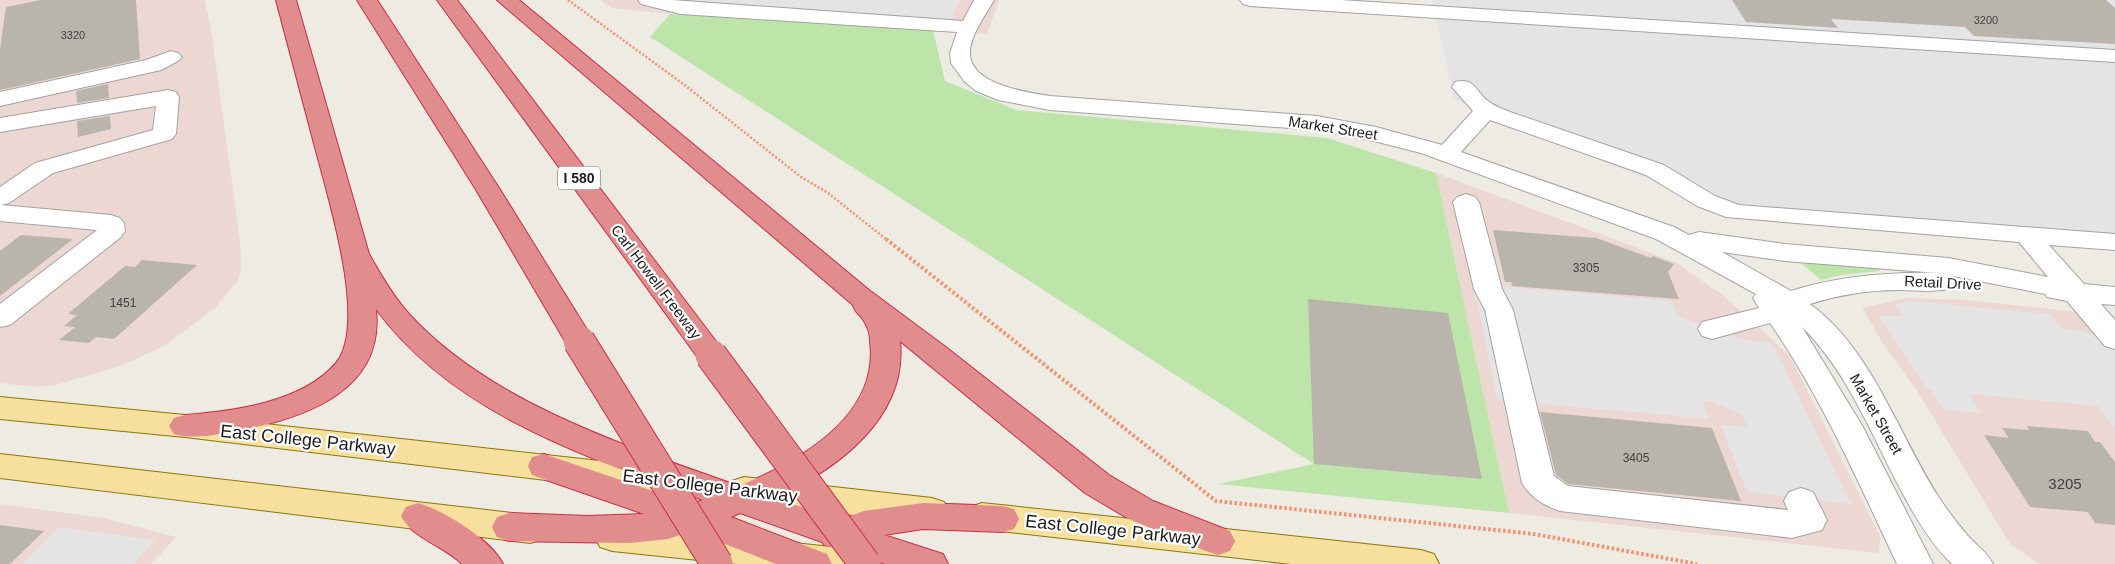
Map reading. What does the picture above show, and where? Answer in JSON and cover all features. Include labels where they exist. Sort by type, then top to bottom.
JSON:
[{"type":"highway","points":[[185,426],[232,422],[265,414],[305,400],[342,375],[359,352],[363,335],[355,253],[286,0]]},
{"type":"highway","points":[[367,0],[487,188],[717,564]]},
{"type":"highway","name":"Carl Howell Freeway","points":[[448,0],[865,564]]},
{"type":"highway","points":[[507,0],[859,296],[937,355],[1097,484],[1141,510],[1218,541]]},
{"type":"highway","points":[[355,253],[393,313],[410,334],[459,376],[529,417],[661,472],[700,486],[749,496],[840,534],[930,564]]},
{"type":"highway","points":[[509,527],[611,529],[669,525],[749,496],[803,469],[844,440],[870,409],[882,382],[888,354],[880,323],[859,296]]},
{"type":"highway","points":[[544,466],[738,534],[788,561],[840,534],[864,525],[924,516],[1002,519]]},
{"type":"highway","points":[[418,516],[468,547],[485,564]]},
{"type":"main road","name":"East College Parkway","points":[[0,408],[185,426],[544,466],[700,486]]},
{"type":"main road","points":[[0,466],[788,561],[859,564]]},
{"type":"main road","name":"East College Parkway","points":[[749,496],[1002,519],[1421,564]]},
{"type":"street","points":[[648,0],[681,8],[970,27]]},
{"type":"street","name":"Market Street","points":[[984,0],[963,40],[960,53],[962,63],[972,76],[984,86],[1006,95],[1050,103],[1318,123],[1376,134],[1446,154],[1665,233],[1702,250],[1756,283],[1783,307],[1810,318],[1830,339],[1860,383],[1934,517],[1961,553],[1975,564]]},
{"type":"street","points":[[1250,0],[1500,8],[2115,56]]},
{"type":"street","points":[[0,99],[154,65],[172,57]]},
{"type":"street","points":[[1463,87],[1480,106],[1502,117],[1655,170],[1706,201],[1735,212],[2115,242]]},
{"type":"street","points":[[0,124],[168,97],[164,134],[44,168],[0,198]]},
{"type":"street","points":[[1446,154],[1487,110]]},
{"type":"street","points":[[1466,202],[1488,289],[1499,310],[1539,483],[1560,498],[1792,524],[1810,520],[1801,501]]},
{"type":"street","points":[[0,213],[111,223],[112,231],[0,318]]},
{"type":"street","points":[[1665,233],[1739,248],[1932,264],[2006,276],[2076,293]]},
{"type":"street","points":[[2027,235],[2115,339]]},
{"type":"street","name":"Retail Drive","points":[[1712,329],[1783,307],[1827,290],[1853,285],[1896,281],[1942,282],[2115,296]]},
{"type":"street","name":"Market Street","points":[[1783,307],[1830,395],[1915,564]]},
{"type":"path","points":[[568,0],[682,83],[801,177],[828,193],[1216,501],[1534,534],[1697,564]]},
{"type":"shaded area","points":[[0,0],[205,0],[211,30],[240,241],[241,266],[239,279],[215,308],[166,345],[120,366],[56,385],[37,387],[0,383]]},
{"type":"shaded area","points":[[600,0],[999,0],[987,34],[670,14],[611,8]]},
{"type":"shaded area","points":[[677,0],[960,0],[952,19]]},
{"type":"shaded area","points":[[1432,0],[2115,0],[2115,244],[1726,212],[1454,99]]},
{"type":"shaded area","points":[[1436,173],[1675,262],[1724,296],[1790,356],[1880,536],[1879,553],[1509,513]]},
{"type":"shaded area","points":[[1474,284],[1672,301],[1679,317],[1745,340],[1772,342],[1851,504],[1747,492],[1721,425],[1747,427],[1743,415],[1712,402],[1703,402],[1710,419],[1497,400]]},
{"type":"shaded area","points":[[1907,298],[1966,300],[2115,316],[2115,564],[2040,564],[2010,544],[1918,392],[1881,340],[1862,308]]},
{"type":"shaded area","points":[[1911,301],[2050,314],[2062,329],[2115,338],[2115,428],[2098,406],[1969,394],[1981,413],[1944,410],[1932,390],[1927,390],[1879,316],[1902,316],[1895,304]]},
{"type":"shaded area","points":[[0,504],[103,518],[176,537],[151,564],[0,564]]},
{"type":"shaded area","points":[[59,527],[155,540],[134,564],[23,564]]},
{"type":"green space","points":[[670,14],[933,30],[945,81],[1016,110],[1327,138],[1436,173],[1509,513],[1218,484],[1314,464],[650,37]]},
{"type":"green space","points":[[1800,262],[1878,268],[1880,271],[1841,275],[1821,280]]},
{"type":"building","points":[[41,0],[136,0],[140,59],[0,90],[0,49],[6,7]]},
{"type":"building","points":[[1732,0],[2106,0],[2115,8],[2115,44],[1974,36],[1965,27],[1831,19],[1838,28],[1746,22]]},
{"type":"building","points":[[108,84],[109,98],[77,103],[76,91]]},
{"type":"building","points":[[110,116],[111,129],[78,137],[77,121]]},
{"type":"building","points":[[1493,230],[1596,238],[1651,258],[1653,256],[1674,264],[1668,272],[1679,299],[1512,286],[1511,282],[1505,282]]},
{"type":"building","points":[[21,235],[73,239],[0,296],[0,251]]},
{"type":"building","points":[[142,260],[197,265],[114,339],[96,337],[89,343],[59,340],[75,327],[64,326],[77,315],[68,314],[125,266],[135,267]]},
{"type":"building","points":[[1308,299],[1448,313],[1482,479],[1314,464]]},
{"type":"building","points":[[1540,412],[1712,428],[1741,501],[1568,484],[1556,475]]},
{"type":"building","points":[[2027,426],[2088,431],[2095,442],[2100,442],[2115,462],[2115,525],[2095,523],[2088,512],[2030,507],[1984,435],[2009,438],[2002,428],[2029,430]]},
{"type":"building","points":[[0,525],[44,531],[10,564],[0,564]]}]
